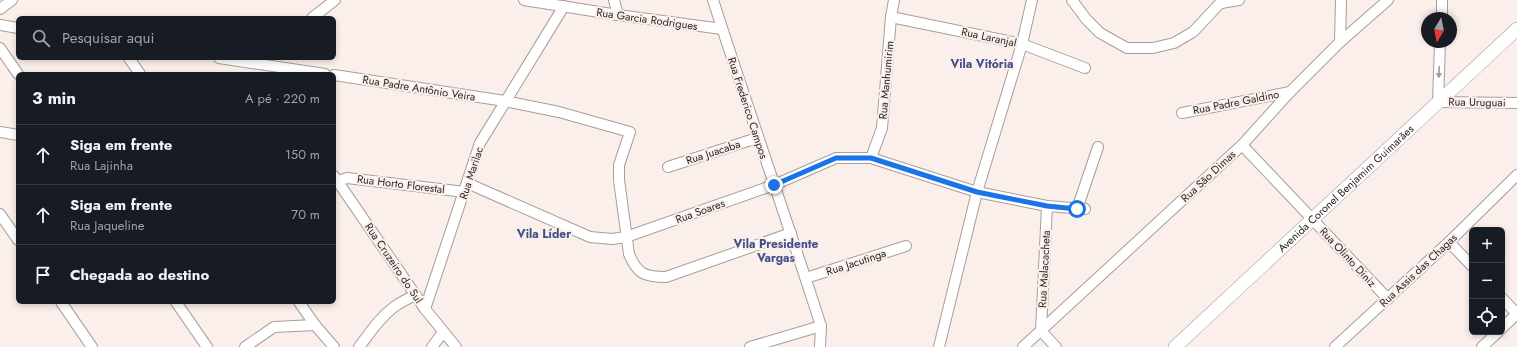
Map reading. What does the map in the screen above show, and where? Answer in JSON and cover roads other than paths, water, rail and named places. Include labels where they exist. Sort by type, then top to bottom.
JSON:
[{"type":"street","points":[[0,9],[12,0]]},
{"type":"street","points":[[315,16],[335,0]]},
{"type":"street","name":"Rua Garcia Rodrigues","points":[[524,0],[618,15],[722,29]]},
{"type":"street","points":[[614,0],[618,15]]},
{"type":"street","name":"Rua Frederico Campos","points":[[713,0],[757,138],[791,233],[821,326],[820,347]]},
{"type":"street","name":"Rua Manhumirim","points":[[871,158],[882,128],[891,17],[894,0]]},
{"type":"street","points":[[939,347],[977,192],[1022,44],[1032,0]]},
{"type":"street","points":[[1072,0],[1086,19],[1100,33],[1128,48],[1153,48],[1174,43],[1193,32],[1222,1],[1239,0]]},
{"type":"street","points":[[1340,42],[1341,0]]},
{"type":"street","name":"Rua São Dimas","points":[[1023,347],[1242,145],[1290,92],[1340,42],[1388,0]]},
{"type":"street","points":[[1442,0],[1442,12]]},
{"type":"street","name":"Rua Marilac","points":[[425,309],[480,143],[564,6]]},
{"type":"street","name":"Rua Laranjal","points":[[891,17],[1022,44],[1085,68]]},
{"type":"street","points":[[0,25],[16,28]]},
{"type":"street","name":"Avenida Coronel Benjamim Guimarães","points":[[1175,347],[1517,29]]},
{"type":"street","points":[[0,48],[17,72]]},
{"type":"street","points":[[1438,102],[1440,48]]},
{"type":"street","points":[[130,60],[139,72]]},
{"type":"street","points":[[244,60],[315,72]]},
{"type":"street","points":[[257,61],[261,72]]},
{"type":"street","name":"Rua Padre Antônio Veira","points":[[336,75],[505,101],[559,112],[630,132],[619,165],[619,180],[626,237]]},
{"type":"street","name":"Rua Padre Galdino","points":[[1182,113],[1290,92]]},
{"type":"street","name":"Rua Uruguai","points":[[1438,102],[1517,103]]},
{"type":"street","points":[[0,132],[16,135]]},
{"type":"street","name":"Rua Juacaba","points":[[668,167],[757,138]]},
{"type":"street","name":"Rua Olinto Diniz","points":[[1242,145],[1388,299]]},
{"type":"street","name":"Rua Soares","points":[[626,237],[774,185],[836,158],[871,158],[977,192],[1047,206],[1081,209],[1098,147]]},
{"type":"street","name":"Rua Assis das Chagas","points":[[1336,347],[1449,242],[1517,175]]},
{"type":"street","name":"Rua Horto Florestal","points":[[336,178],[466,188],[590,237],[612,239],[626,237]]},
{"type":"street","name":"Rua Cruzeiro do Sul","points":[[336,178],[425,309],[456,347]]},
{"type":"street","name":"Rua Malacacheta","points":[[1041,331],[1047,206]]},
{"type":"street","points":[[0,214],[16,237]]},
{"type":"street","points":[[626,237],[629,254],[633,264],[640,273],[655,277],[666,277],[791,233]]},
{"type":"street","points":[[1449,242],[1469,263]]},
{"type":"street","name":"Rua Jacutinga","points":[[806,278],[906,246]]},
{"type":"street","points":[[359,347],[387,312],[416,294]]},
{"type":"street","points":[[1503,299],[1517,314],[1505,325]]},
{"type":"street","points":[[62,304],[92,347]]},
{"type":"street","points":[[177,304],[207,347]]},
{"type":"street","points":[[300,304],[315,325],[334,347]]},
{"type":"street","points":[[245,347],[274,327],[315,325]]},
{"type":"street","points":[[750,347],[821,326]]},
{"type":"street","points":[[1041,331],[1056,347]]},
{"type":"street","points":[[432,347],[443,332]]},
{"type":"street","points":[[1482,347],[1495,335]]},
{"type":"district","name":"Vila Vitória","points":[[982,64]]},
{"type":"district","name":"Vila Líder","points":[[544,234]]},
{"type":"district","name":"Vila Presidente Vargas","points":[[776,251]]}]
